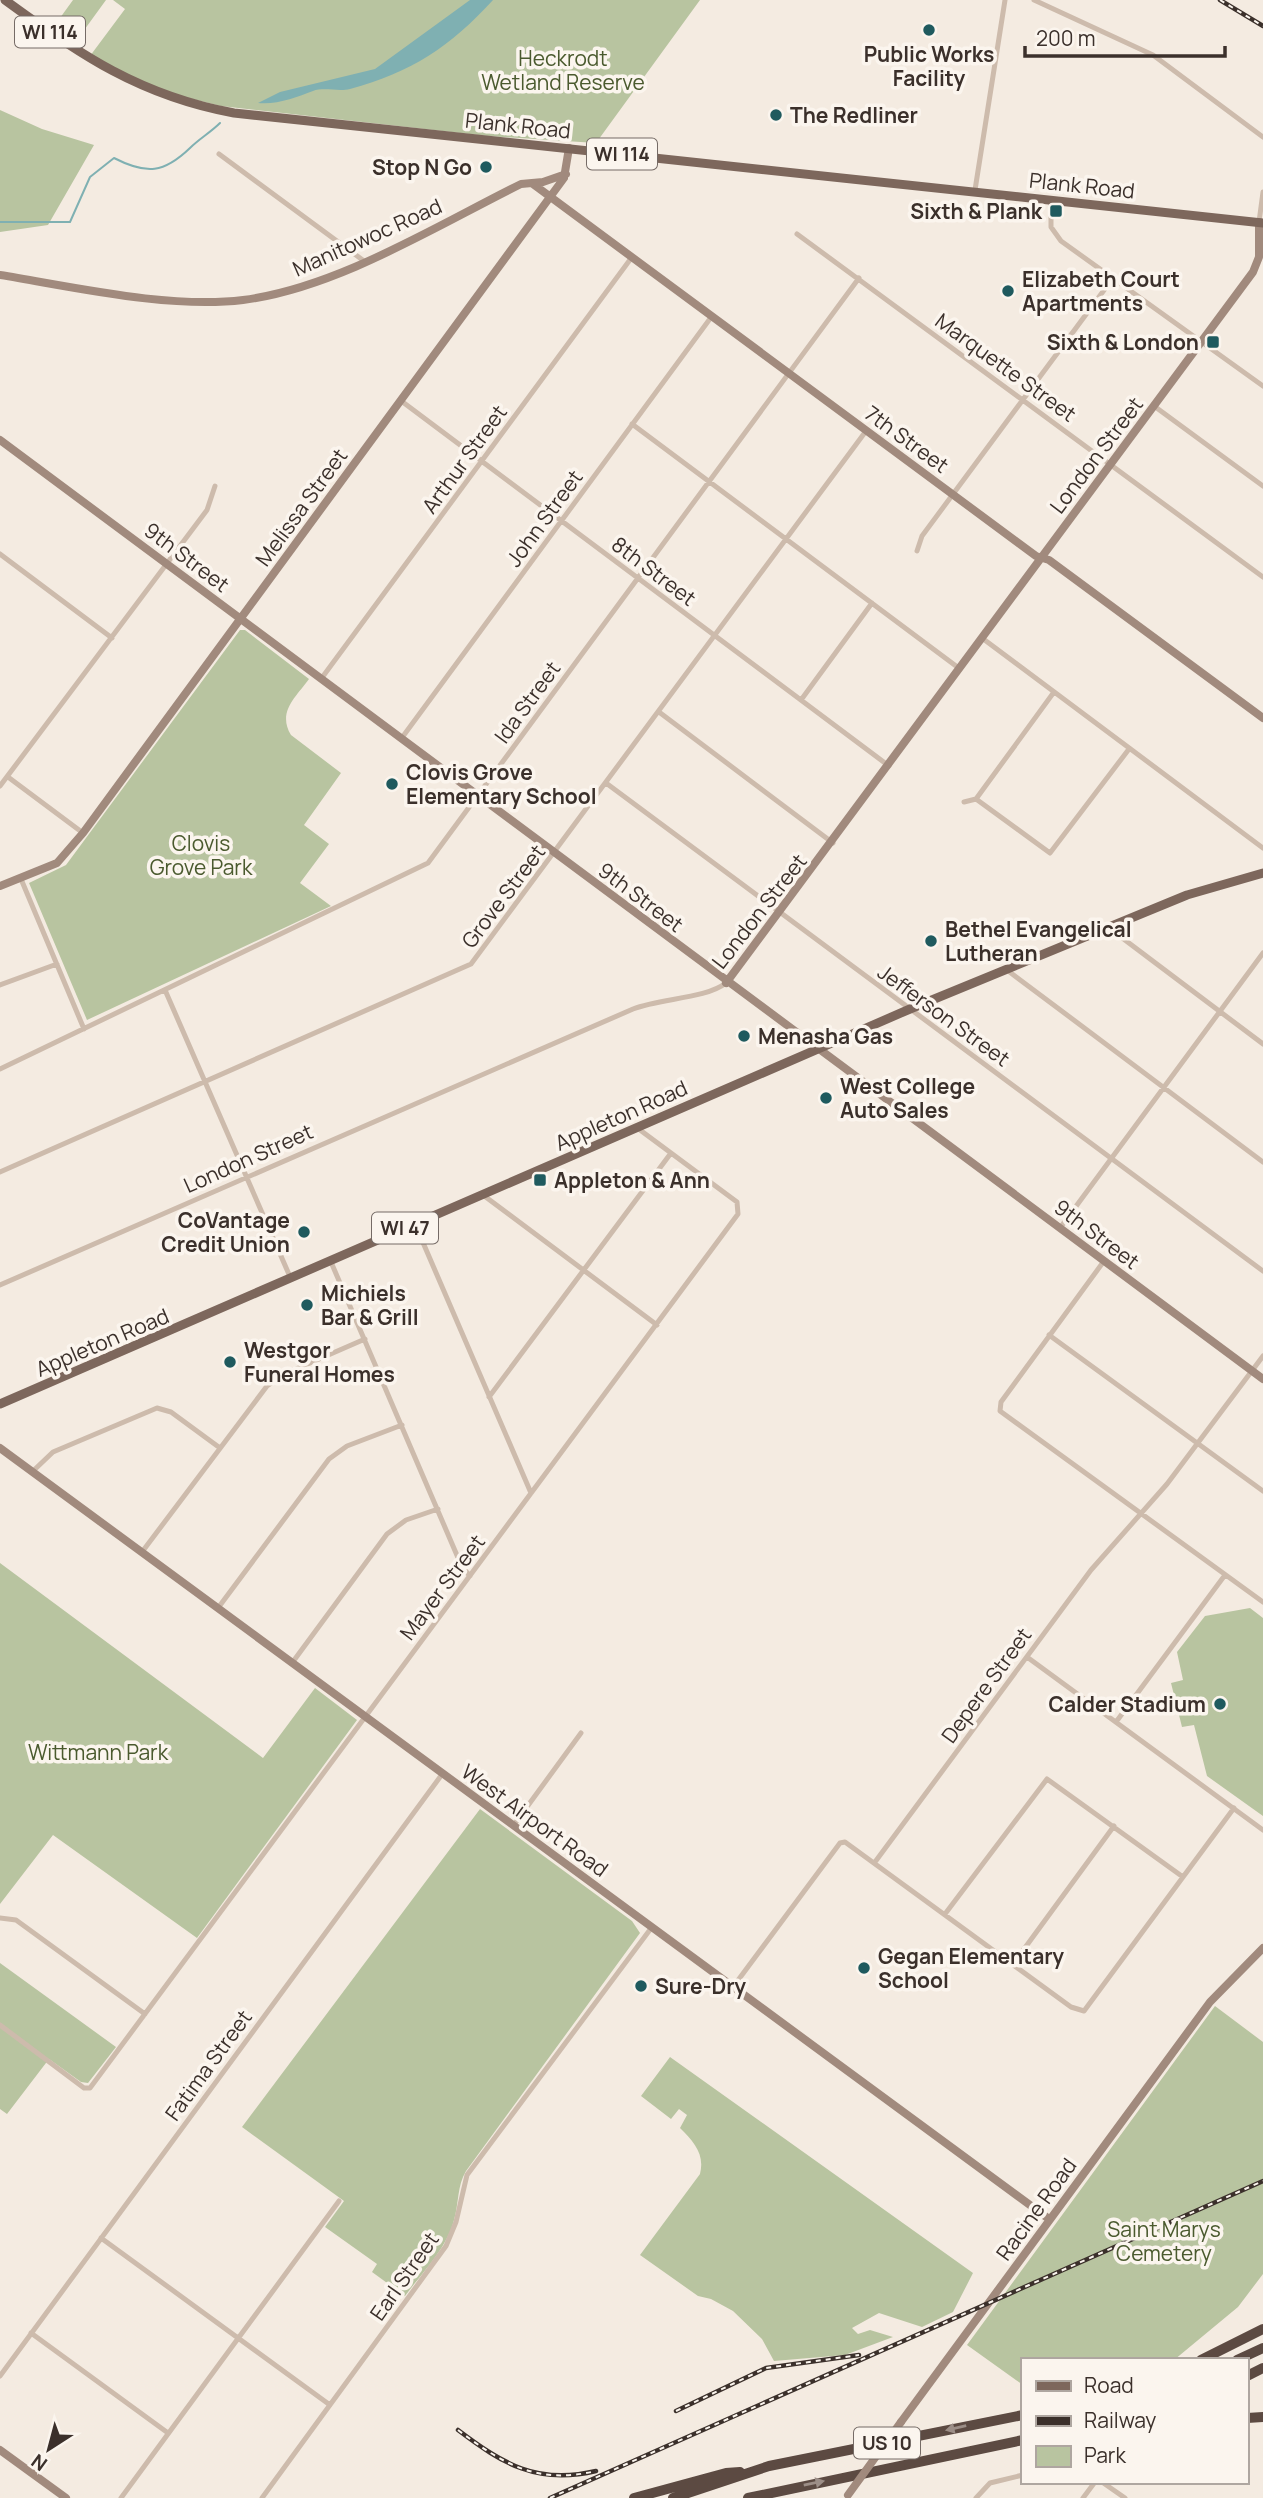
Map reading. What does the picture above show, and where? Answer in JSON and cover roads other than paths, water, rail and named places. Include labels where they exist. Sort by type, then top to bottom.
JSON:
[{"type":"highway","points":[[1205,2358],[1263,2329]]},
{"type":"highway","points":[[1241,2358],[1263,2348]]},
{"type":"highway","name":"US 10","points":[[673,2498],[751,2471],[1021,2415]]},
{"type":"highway","name":"US 10","points":[[748,2498],[1021,2440]]},
{"type":"highway","points":[[634,2498],[726,2473],[751,2471]]},
{"type":"main road","name":"Plank Road","points":[[5,0],[72,48],[117,75],[193,105],[256,116],[975,190],[1261,223]]},
{"type":"main road","name":"Appleton Road","points":[[0,1404],[910,1009],[1196,892],[1263,873]]},
{"type":"street","points":[[975,190],[1005,0]]},
{"type":"street","points":[[1034,0],[1153,55],[1263,137]]},
{"type":"street","name":"Melissa Street","points":[[0,886],[57,863],[83,833],[551,196],[566,174],[569,148]]},
{"type":"street","points":[[219,154],[364,261]]},
{"type":"street","name":"Manitowoc Road","points":[[0,275],[113,292],[225,301],[298,289],[364,261],[521,184],[533,184],[566,174]]},
{"type":"street","name":"7th Street","points":[[533,184],[953,494],[1263,718]]},
{"type":"street","points":[[1261,258],[1263,192]]},
{"type":"street","points":[[1051,199],[1050,220],[1056,237],[1263,386]]},
{"type":"street","name":"Marquette Street","points":[[797,234],[1263,578]]},
{"type":"street","name":"Arthur Street","points":[[321,679],[632,257]]},
{"type":"street","name":"London Street","points":[[0,1285],[634,1009],[657,1000],[716,990],[726,983],[833,843],[1261,258]]},
{"type":"street","name":"Ida Street","points":[[0,1069],[419,870],[431,859],[859,278]]},
{"type":"street","points":[[917,551],[922,536],[1113,278]]},
{"type":"street","name":"John Street","points":[[401,739],[712,316]]},
{"type":"street","name":"8th Street","points":[[400,400],[889,766]]},
{"type":"street","points":[[1154,406],[1263,486]]},
{"type":"street","points":[[632,424],[960,669]]},
{"type":"street","name":"Grove Street","points":[[0,1172],[468,967],[866,430]]},
{"type":"street","name":"9th Street","points":[[0,440],[726,983],[1263,1379]]},
{"type":"street","points":[[0,786],[207,510],[215,486]]},
{"type":"street","points":[[0,554],[112,638]]},
{"type":"street","points":[[801,701],[872,603]]},
{"type":"street","points":[[982,638],[1263,848]]},
{"type":"street","points":[[964,802],[976,799],[1054,692]]},
{"type":"street","points":[[659,712],[833,843]]},
{"type":"street","points":[[976,799],[1050,853],[1129,749]]},
{"type":"street","points":[[8,777],[83,833]]},
{"type":"street","name":"Jefferson Street","points":[[606,783],[1263,1271]]},
{"type":"street","points":[[21,878],[84,1029]]},
{"type":"street","points":[[1109,928],[1263,1044]]},
{"type":"street","points":[[1059,1228],[1263,953]]},
{"type":"street","points":[[0,985],[57,964]]},
{"type":"street","points":[[1007,970],[1263,1162]]},
{"type":"street","points":[[165,990],[291,1279]]},
{"type":"street","name":"Mayer Street","points":[[0,2025],[88,2089],[657,1325],[740,1209],[737,1202],[636,1127]]},
{"type":"street","points":[[489,1396],[671,1153]]},
{"type":"street","points":[[483,1195],[657,1325]]},
{"type":"street","points":[[415,1224],[531,1493]]},
{"type":"street","points":[[1104,1261],[999,1408],[1263,1602]]},
{"type":"street","points":[[331,1262],[462,1567],[470,1576]]},
{"type":"street","points":[[1049,1335],[1263,1491]]},
{"type":"street","points":[[142,1552],[256,1398],[273,1381],[365,1339]]},
{"type":"street","name":"Depere Street","points":[[875,1862],[1091,1570],[1198,1443],[1263,1356]]},
{"type":"street","points":[[33,1472],[53,1452],[157,1408],[171,1412],[220,1448]]},
{"type":"street","points":[[218,1608],[329,1459],[347,1446],[402,1425]]},
{"type":"street","name":"West Airport Road","points":[[0,1448],[1049,2219]]},
{"type":"street","points":[[292,1663],[387,1534],[406,1520],[438,1508]]},
{"type":"street","points":[[1116,1722],[1225,1575]]},
{"type":"street","points":[[1027,1657],[1263,1830]]},
{"type":"street","points":[[513,1826],[581,1733]]},
{"type":"street","name":"Fatima Street","points":[[0,2376],[443,1773]]},
{"type":"street","points":[[945,1914],[1047,1779],[1183,1877]]},
{"type":"street","points":[[733,1987],[840,1843],[848,1842],[1081,2011],[1088,2007],[1234,1808]]},
{"type":"street","points":[[1013,1964],[1114,1826]]},
{"type":"street","points":[[0,1918],[16,1920],[145,2014]]},
{"type":"street","name":"Earl Street","points":[[262,2498],[450,2239],[467,2175],[652,1927]]},
{"type":"street","name":"Racine Road","points":[[846,2496],[1210,2002],[1263,1948]]},
{"type":"street","points":[[121,2498],[339,2201]]},
{"type":"street","points":[[101,2238],[330,2405]]},
{"type":"street","points":[[32,2333],[168,2433]]},
{"type":"street","points":[[0,2450],[66,2498]]},
{"type":"street","points":[[976,2498],[990,2483],[1021,2475]]},
{"type":"street","points":[[1105,2484],[1125,2498]]},
{"type":"water","points":[[470,0],[493,0],[445,44],[411,66],[350,89],[317,90],[280,102],[258,103],[280,92],[375,69]]},
{"type":"waterway","points":[[0,222],[70,222],[90,177],[114,158],[146,169],[163,167],[181,156],[220,123]]},
{"type":"railway","points":[[1220,0],[1263,26]]},
{"type":"railway","points":[[550,2498],[1263,2181]]},
{"type":"railway","points":[[676,2411],[766,2368],[859,2355]]},
{"type":"railway","points":[[458,2430],[506,2462],[538,2473],[575,2475],[596,2471]]},
{"type":"place","name":"Public Works Facility","points":[[929,30]]},
{"type":"place","name":"The Redliner","points":[[776,115]]},
{"type":"place","name":"Stop N Go","points":[[486,167]]},
{"type":"place","name":"Sixth & Plank","points":[[1056,211]]},
{"type":"place","name":"Elizabeth Court Apartments","points":[[1008,291]]},
{"type":"place","name":"Sixth & London","points":[[1213,342]]},
{"type":"place","name":"Clovis Grove Elementary School","points":[[392,784]]},
{"type":"place","name":"Bethel Evangelical Lutheran","points":[[931,941]]},
{"type":"place","name":"Menasha Gas","points":[[744,1036]]},
{"type":"place","name":"West College Auto Sales","points":[[826,1098]]},
{"type":"place","name":"Appleton & Ann","points":[[540,1180]]},
{"type":"place","name":"CoVantage Credit Union","points":[[304,1232]]},
{"type":"place","name":"Michiels Bar & Grill","points":[[307,1305]]},
{"type":"place","name":"Westgor Funeral Homes","points":[[230,1362]]},
{"type":"place","name":"Calder Stadium","points":[[1220,1704]]},
{"type":"place","name":"Gegan Elementary School","points":[[864,1968]]},
{"type":"place","name":"Sure-Dry","points":[[641,1986]]},
{"type":"park label","name":"Heckrodt Wetland Reserve","points":[[563,70]]},
{"type":"park label","name":"Clovis Grove Park","points":[[201,855]]},
{"type":"park label","name":"Wittmann Park","points":[[98,1752]]},
{"type":"park label","name":"Saint Marys Cemetery","points":[[1164,2241]]}]
